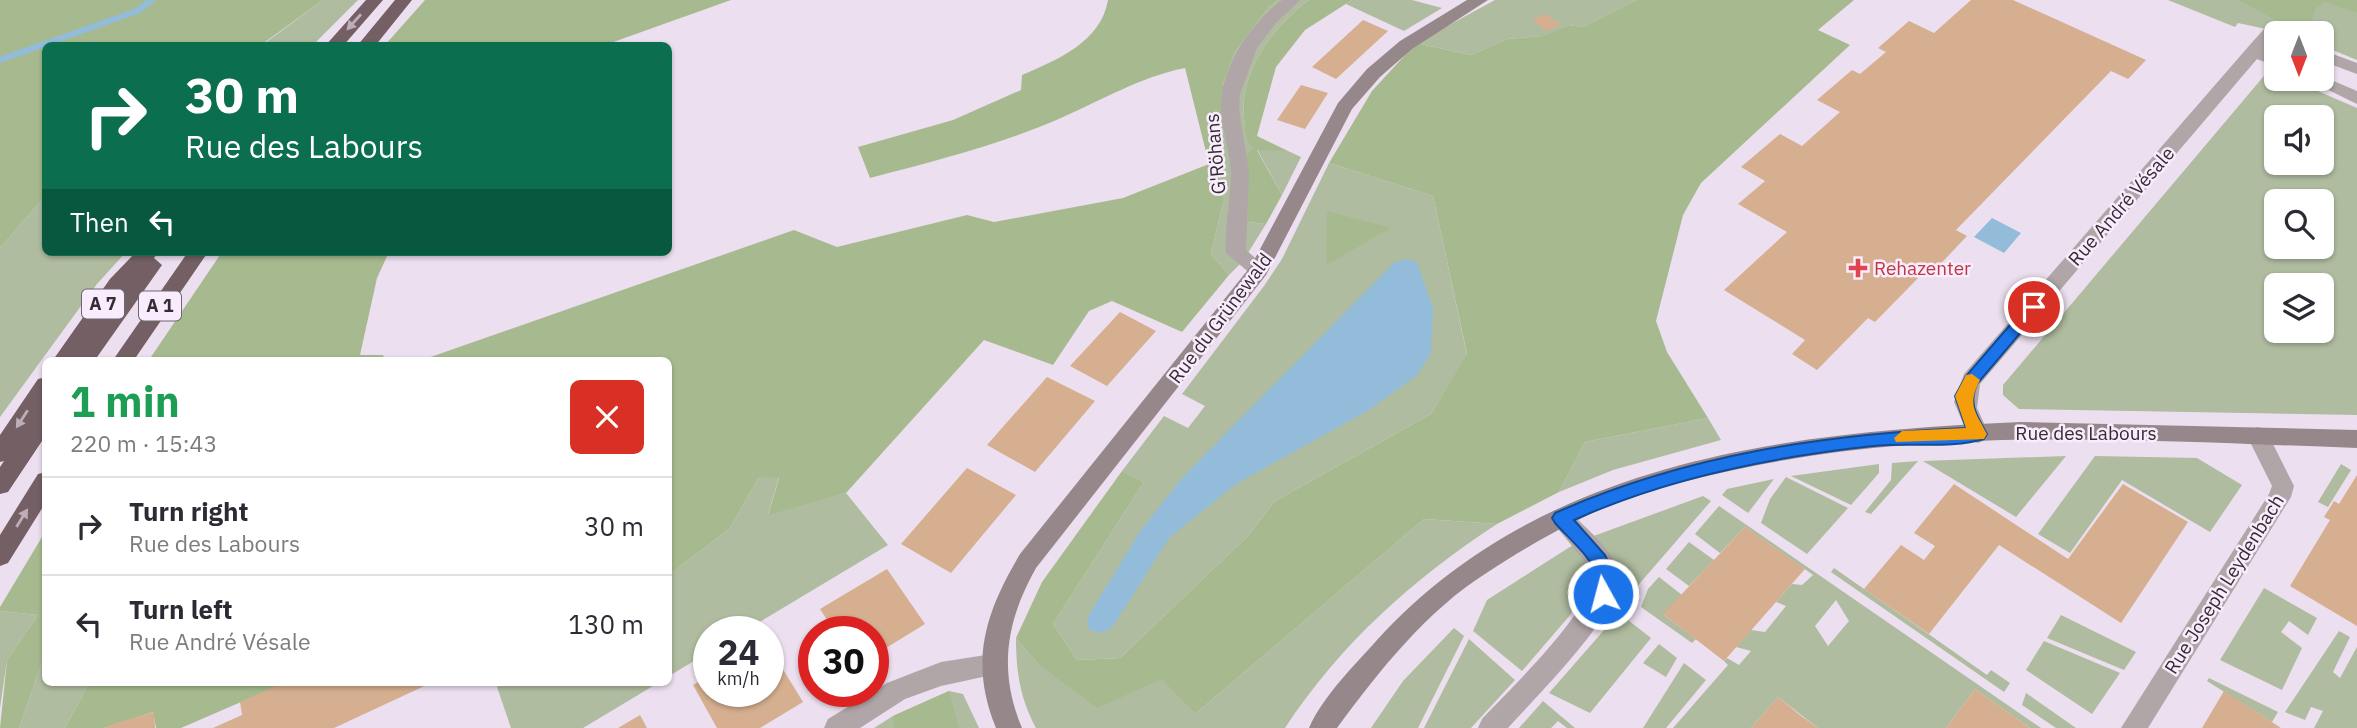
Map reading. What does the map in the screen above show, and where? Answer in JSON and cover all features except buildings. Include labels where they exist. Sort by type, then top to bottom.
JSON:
[{"type":"highway","points":[[337,42],[375,0]]},
{"type":"highway","points":[[368,42],[404,0]]},
{"type":"highway","name":"A 7","points":[[65,357],[117,284],[144,256]]},
{"type":"highway","name":"A 1","points":[[85,357],[158,256]]},
{"type":"highway","name":"A 1","points":[[125,357],[195,256]]},
{"type":"highway","points":[[0,453],[42,391]]},
{"type":"highway","points":[[0,485],[42,422]]},
{"type":"highway","points":[[0,556],[42,488]]},
{"type":"main road","name":"Rue du Grünewald","points":[[1009,728],[996,695],[992,665],[1002,609],[1027,561],[1259,270],[1344,107],[1360,86],[1410,38],[1480,0]]},
{"type":"main road","name":"Rue des Labours","points":[[1322,728],[1375,656],[1479,565],[1561,518],[1623,491],[1735,460],[1873,439],[2074,432],[2357,439]]},
{"type":"street","name":"G'Röhans","points":[[1259,270],[1236,253],[1234,241],[1240,211],[1240,160],[1230,108],[1234,83],[1251,47],[1278,9],[1292,0]]},
{"type":"street","name":"Rue André Vésale","points":[[1978,434],[1967,413],[1963,396],[1971,380],[2264,40]]},
{"type":"street","points":[[2254,51],[2264,56]]},
{"type":"street","points":[[2334,60],[2357,69]]},
{"type":"street","points":[[2334,88],[2357,98]]},
{"type":"street","name":"Rue Joseph Leydenbach","points":[[2134,728],[2280,497],[2283,486],[2259,436]]},
{"type":"street","points":[[1491,728],[1585,622],[1603,594],[1607,579],[1599,561],[1561,518]]},
{"type":"street","points":[[836,728],[896,691],[941,674],[992,665]]},
{"type":"green space","points":[[0,0],[323,0],[265,42],[42,42],[42,199],[0,248]]},
{"type":"green space","points":[[323,0],[358,0],[316,42],[266,42]]},
{"type":"green space","points":[[425,0],[731,0],[613,42],[388,42]]},
{"type":"green space","points":[[1108,0],[1278,0],[1269,7],[1235,52],[1223,84],[1223,203],[1211,254],[1229,275],[1182,332],[1112,301],[1089,311],[1053,365],[984,340],[846,493],[768,515],[779,478],[759,477],[730,528],[672,573],[672,357],[431,357],[794,230],[837,247],[967,215],[994,222],[1123,198],[1209,164],[1185,68],[1137,83],[1014,136],[967,152],[870,178],[858,147],[953,120],[1021,90],[1022,75],[1076,48],[1097,27]]},
{"type":"green space","points":[[1278,0],[1309,0],[1271,37],[1253,67],[1247,84],[1244,123],[1254,149],[1248,222],[1266,224],[1243,261],[1229,275],[1211,254],[1223,203],[1223,84],[1235,52],[1269,7]]},
{"type":"green space","points":[[1309,0],[1352,0],[1305,30],[1276,67],[1257,136],[1288,151],[1257,150],[1282,195],[1266,224],[1248,222],[1246,155],[1253,149],[1245,127],[1244,101],[1247,84],[1253,67],[1271,37]]},
{"type":"green space","points":[[1352,0],[1412,0],[1442,8],[1404,31],[1346,4]]},
{"type":"green space","points":[[1495,0],[1636,0],[1583,27],[1568,25],[1544,36],[1507,39],[1471,55],[1416,43]]},
{"type":"green space","points":[[1636,0],[1854,0],[1818,30],[1850,45],[1701,183],[1683,215],[1656,321],[1667,352],[1708,418],[1585,442],[1559,492],[1497,524],[1424,519],[1195,714],[1162,679],[1097,708],[1038,664],[1016,638],[1042,582],[1122,471],[1144,482],[1053,624],[1077,660],[1120,658],[1248,536],[1275,501],[1431,414],[1467,354],[1433,196],[1329,163],[1372,91],[1416,43],[1471,55],[1507,39],[1543,36],[1568,25],[1583,27]]},
{"type":"green space","points":[[2168,0],[2357,0],[2357,60],[2334,51],[2334,21],[2264,21],[2264,29],[2238,23],[2235,27]]},
{"type":"green space","points":[[2239,0],[2357,0],[2357,13],[2325,2],[2316,8],[2312,21],[2273,19]]},
{"type":"green space","points":[[2264,76],[2264,91],[2318,91],[2357,108],[2357,415],[2019,409],[2003,395],[2003,385]]},
{"type":"green space","points":[[1257,149],[1288,151],[1301,157],[1282,195]]},
{"type":"green space","points":[[1329,163],[1433,196],[1467,355],[1431,414],[1275,501],[1248,536],[1120,658],[1077,660],[1053,624],[1144,482],[1122,471],[1164,416],[1188,428],[1205,406],[1182,394],[1282,259]]},
{"type":"green space","points":[[42,199],[42,256],[122,256],[97,284],[0,417],[0,248]]},
{"type":"green space","points":[[1327,211],[1391,228],[1326,265]]},
{"type":"green space","points":[[219,256],[387,256],[377,278],[360,355],[384,357],[151,357]]},
{"type":"green space","points":[[1708,418],[1721,440],[1613,470],[1559,492],[1585,442]]},
{"type":"green space","points":[[2066,456],[2016,517],[1923,461]]},
{"type":"green space","points":[[2095,456],[2197,458],[2242,485],[2210,532],[2122,480],[2070,553],[2038,534]]},
{"type":"green space","points":[[1918,461],[1871,514],[1865,512],[1891,480],[1892,463]]},
{"type":"green space","points":[[1879,464],[1879,473],[1851,505],[1791,476]]},
{"type":"green space","points":[[2341,464],[2351,470],[2328,507],[2318,502]]},
{"type":"green space","points":[[759,477],[779,477],[768,514],[846,493],[888,545],[770,616],[693,616],[693,662],[672,674],[672,573],[730,528]]},
{"type":"green space","points":[[1786,477],[1848,508],[1807,554],[1761,523],[1770,499]]},
{"type":"green space","points":[[1774,479],[1748,513],[1722,495],[1727,489]]},
{"type":"green space","points":[[1703,496],[1711,501],[1634,590],[1591,537]]},
{"type":"green space","points":[[1719,506],[2041,728],[2030,728],[1975,689],[1946,728],[1818,728],[1778,697],[1751,728],[1673,728],[1728,665],[1724,661],[1727,658],[1739,665],[1751,651],[1736,647],[1751,630],[1765,632],[1786,606],[1776,602],[1792,584],[1802,585],[1813,575],[1745,527],[1720,553],[1695,534]],"holes":[[[1836,600],[1849,621],[1828,646],[1815,626]]]},
{"type":"green space","points":[[1424,519],[1497,524],[1436,568],[1380,615],[1330,668],[1285,728],[1036,728],[1020,684],[1016,638],[1038,664],[1163,678],[1195,714]]},
{"type":"green space","points":[[42,537],[42,663],[19,728],[0,728],[7,660],[38,615],[0,611]]},
{"type":"green space","points":[[1689,542],[1714,560],[1689,586],[1666,569]]},
{"type":"green space","points":[[1573,545],[1593,568],[1571,614],[1522,671],[1473,631],[1487,600]]},
{"type":"green space","points":[[1834,568],[1987,675],[1991,670],[2010,683],[2004,692],[1831,572]]},
{"type":"green space","points":[[1659,577],[1682,595],[1664,615],[1696,639],[1692,643],[1641,607],[1648,589]]},
{"type":"green space","points":[[2264,588],[2317,618],[2308,635],[2289,621],[2281,632],[2302,648],[2282,690],[2220,660]]},
{"type":"green space","points":[[0,611],[38,615],[7,660],[0,708]]},
{"type":"green space","points":[[1619,613],[1651,638],[1590,713],[1549,693]]},
{"type":"green space","points":[[2061,615],[2136,652],[2124,670],[2047,638]]},
{"type":"green space","points":[[1454,628],[1464,636],[1418,728],[1371,728],[1403,681]]},
{"type":"green space","points":[[2339,631],[2350,637],[2333,672],[2340,678],[2357,647],[2357,728],[2314,728],[2323,711],[2311,707],[2305,720],[2285,712]]},
{"type":"green space","points":[[1469,639],[1515,680],[1471,728],[1424,728]]},
{"type":"green space","points":[[2044,641],[2120,673],[2092,714],[2026,670]]},
{"type":"green space","points":[[1659,644],[1677,658],[1666,677],[1643,663]]},
{"type":"green space","points":[[42,663],[42,686],[87,686],[65,728],[19,728]]},
{"type":"green space","points":[[1684,663],[1706,680],[1666,728],[1643,728]]},
{"type":"green space","points":[[2209,678],[2278,712],[2272,722],[2207,681]]},
{"type":"green space","points":[[87,686],[278,686],[181,728],[156,728],[153,712],[104,728],[65,728]]},
{"type":"green space","points":[[653,686],[583,728],[511,728],[497,687]]},
{"type":"green space","points":[[949,691],[963,694],[979,728],[874,728],[893,716]]},
{"type":"green space","points":[[949,691],[959,728],[894,728],[893,716]]},
{"type":"green space","points":[[2026,693],[2076,728],[2056,728],[2022,705]]},
{"type":"green space","points":[[1543,701],[1575,728],[1567,728],[1558,721],[1551,728],[1519,728]]},
{"type":"water","points":[[1992,218],[2021,233],[2004,253],[1974,237]]},
{"type":"water","points":[[1406,259],[1417,262],[1433,308],[1431,354],[1416,376],[1369,410],[1236,484],[1170,537],[1113,626],[1102,632],[1089,629],[1087,621],[1090,613],[1141,530],[1182,478],[1395,262]]},
{"type":"waterway","points":[[50,42],[137,11],[152,0]]},
{"type":"waterway","points":[[0,60],[42,45]]},
{"type":"slow traffic","points":[[1902,438],[1978,434],[1967,413],[1963,396],[1972,380]]},
{"type":"place","name":"Rehazenter","points":[[1858,268]]},
{"type":"route","points":[[1603,594],[1607,579],[1599,561],[1561,518],[1613,495],[1667,477],[1735,460],[1873,439],[1978,434],[1967,413],[1963,396],[1971,380],[2034,307]]}]
